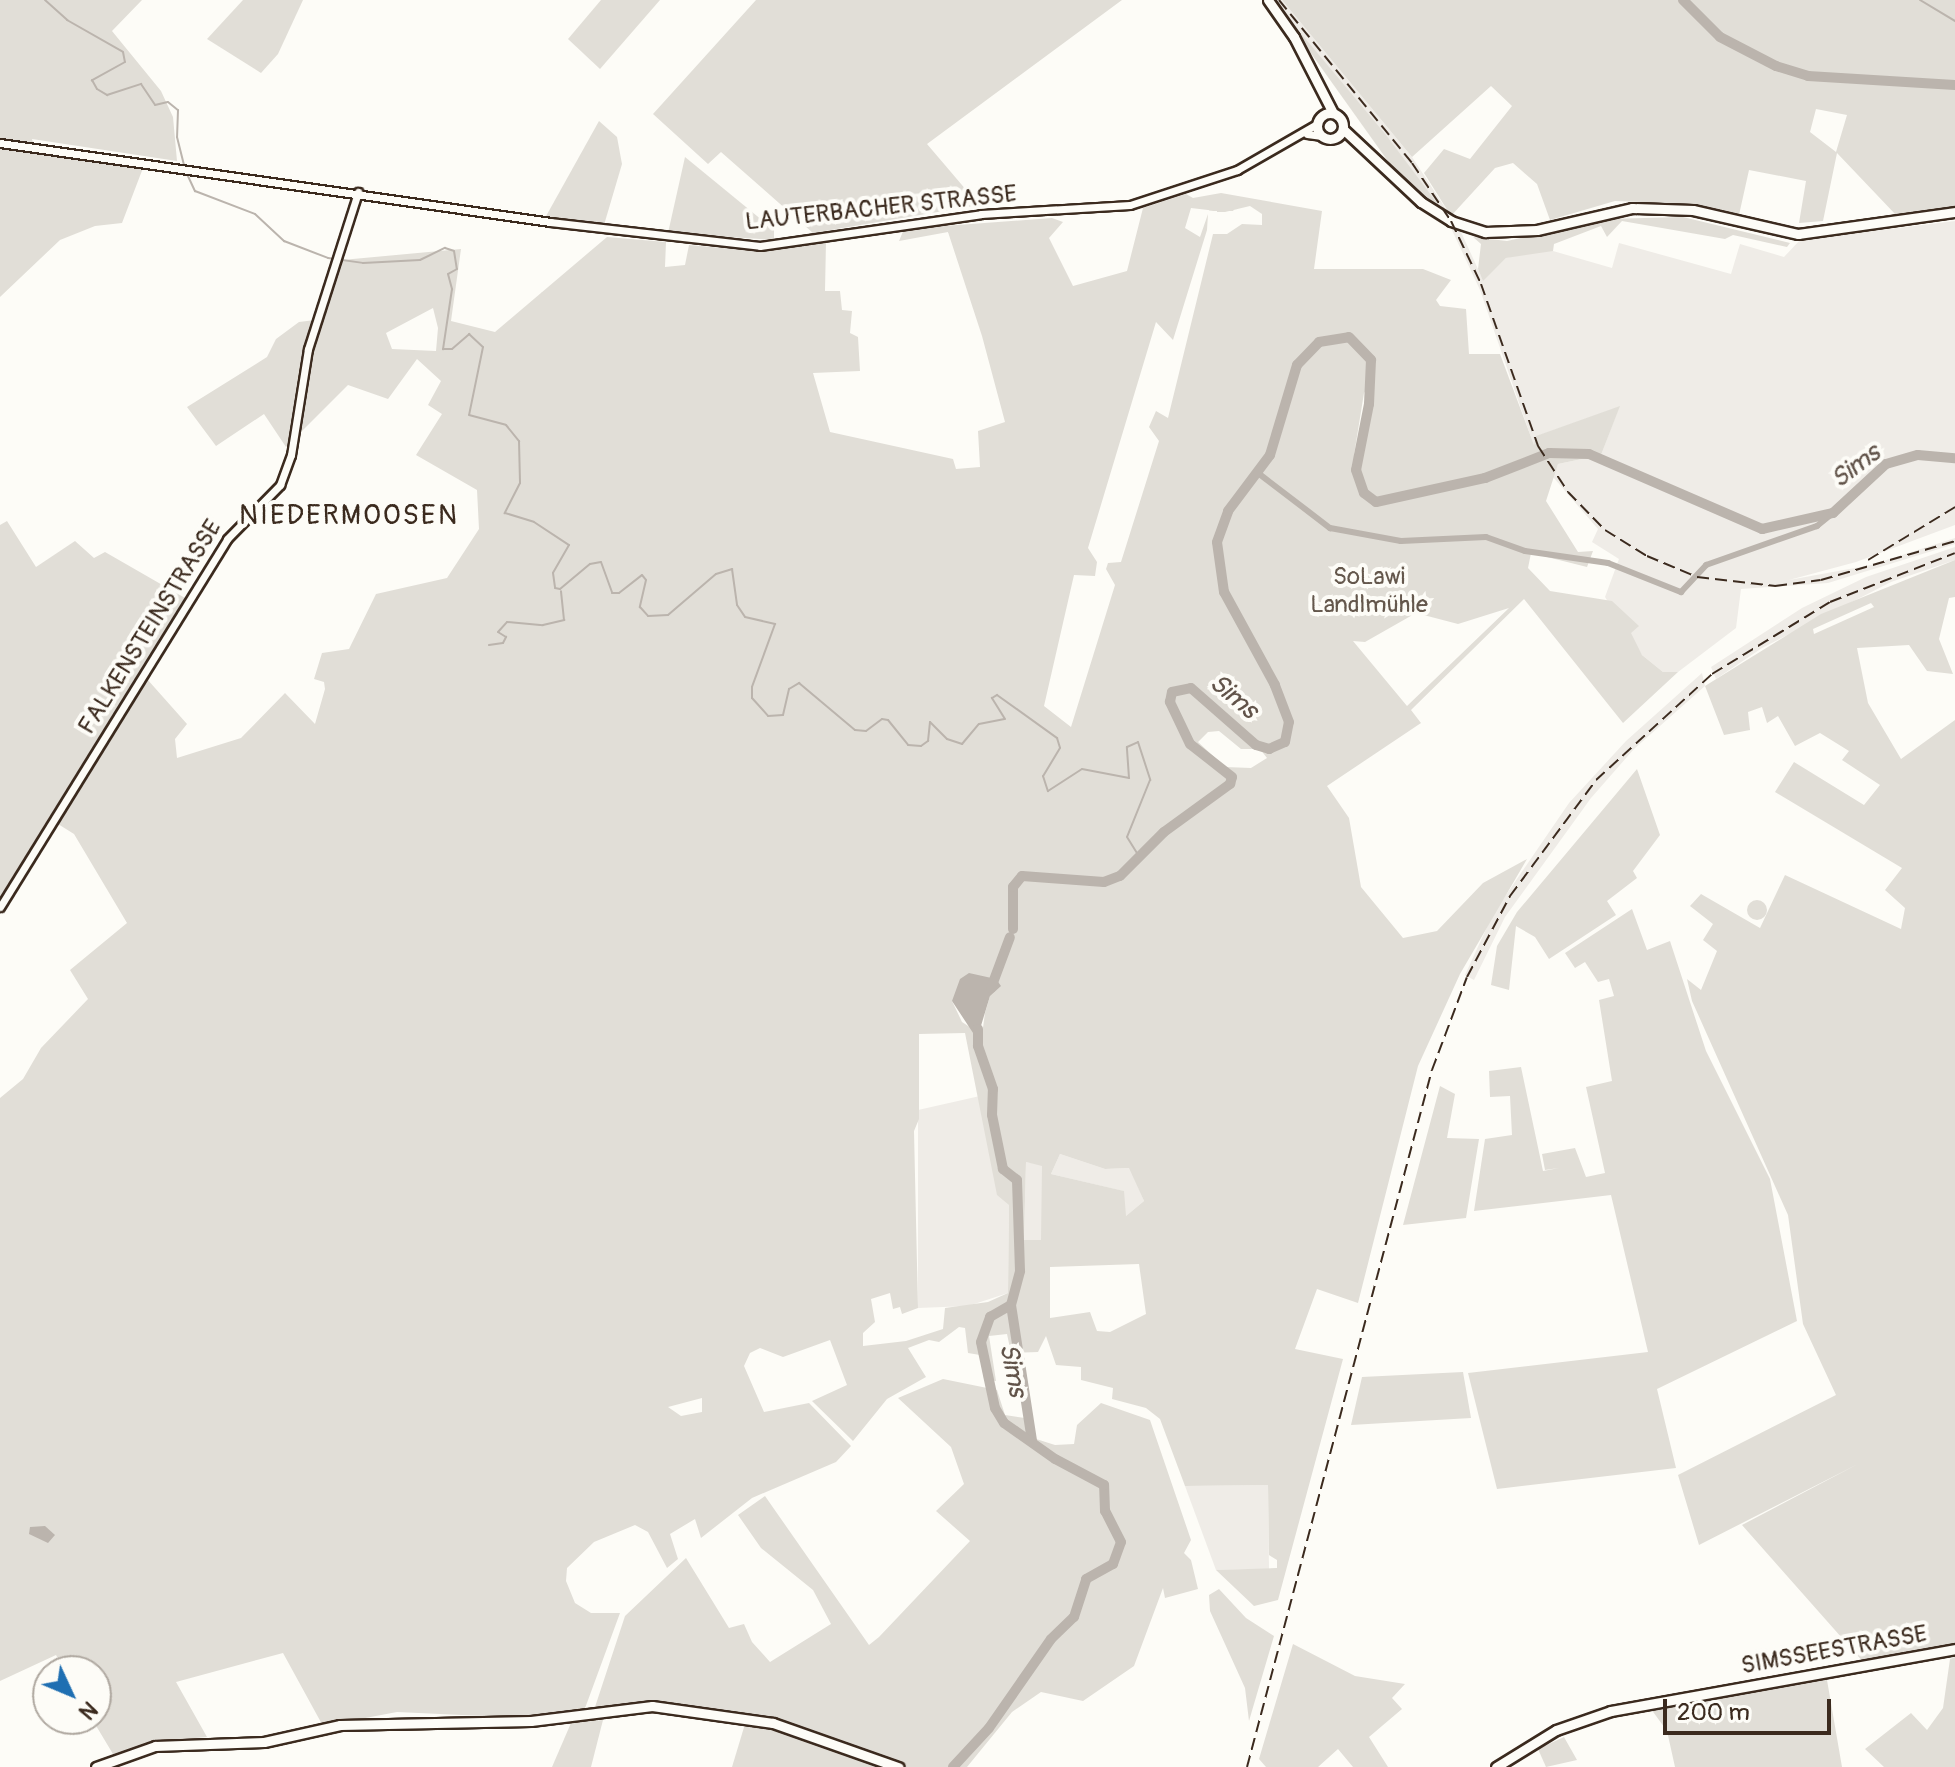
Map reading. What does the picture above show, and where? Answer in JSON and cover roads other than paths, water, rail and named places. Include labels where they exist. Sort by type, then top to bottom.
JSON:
[{"type":"main road","points":[[1268,0],[1294,37],[1340,133],[1434,211],[1468,227],[1497,233],[1537,230],[1632,208],[1693,210],[1798,234],[1955,212]]},
{"type":"main road","points":[[1322,100],[1322,136],[1340,133]]},
{"type":"main road","points":[[1320,120],[1333,113]]},
{"type":"main road","name":"SIMSSEESTRASSE","points":[[1496,1767],[1556,1730],[1611,1711],[1955,1649]]},
{"type":"main road","points":[[96,1767],[155,1746],[264,1742],[340,1725],[531,1721],[652,1706],[773,1723],[898,1767]]},
{"type":"street","name":"LAUTERBACHER STRASSE","points":[[0,143],[697,240],[779,245],[981,214],[1130,205],[1205,183],[1307,134],[1320,120]]},
{"type":"street","points":[[1307,134],[1322,136]]},
{"type":"street","name":"FALKENSTEINSTRASSE","points":[[0,907],[227,539],[280,485],[291,455],[308,349],[358,192]]},
{"type":"waterway","points":[[45,0],[67,20],[123,52],[125,62],[92,80],[97,89],[107,95],[141,84],[155,105],[168,102],[178,110],[177,137],[185,168]]},
{"type":"waterway","points":[[1683,0],[1720,37],[1776,66],[1808,76],[1955,85]]},
{"type":"waterway","points":[[1920,0],[1955,21]]},
{"type":"waterway","points":[[187,174],[195,191],[255,214],[284,241],[328,258],[363,263],[420,260],[445,248],[454,251],[457,269],[448,274],[452,289],[443,349],[452,349],[469,334],[483,347],[469,415],[506,425],[519,441],[520,483],[505,513],[534,522],[569,545],[553,573],[555,588],[560,589],[590,564],[601,562],[612,593],[619,593],[642,575],[646,580],[640,607],[648,616],[668,615],[716,574],[732,569],[737,605],[745,617],[775,624],[752,687],[752,698],[768,716],[783,715],[789,689],[799,683],[855,730],[866,731],[882,719],[888,720],[908,745],[921,746],[928,741],[930,722],[947,739],[962,744],[979,724],[1005,719],[992,698],[997,695],[1057,738],[1060,748],[1043,776],[1048,791],[1082,769],[1129,778],[1127,747],[1138,742],[1150,780],[1127,837],[1139,856]]},
{"type":"waterway","name":"Sims","points":[[1013,929],[1013,887],[1022,876],[1104,882],[1120,876],[1164,832],[1230,784],[1232,777],[1190,744],[1170,702],[1172,692],[1191,688],[1256,745],[1269,749],[1285,742],[1289,722],[1275,685],[1224,592],[1217,542],[1228,511],[1270,455],[1297,365],[1319,342],[1349,337],[1371,360],[1369,404],[1356,470],[1364,493],[1376,502],[1485,478],[1549,453],[1589,454],[1762,529],[1833,513],[1886,464],[1918,455],[1955,458]]},
{"type":"waterway","name":"Sims","points":[[1258,473],[1330,528],[1401,541],[1486,537],[1525,551],[1608,563],[1681,592],[1706,565],[1817,526],[1833,513]]},
{"type":"waterway","points":[[489,645],[503,643],[506,637],[498,632],[507,622],[543,625],[564,620],[561,591]]},
{"type":"waterway","name":"Sims","points":[[991,988],[1010,937]]},
{"type":"waterway","name":"Sims","points":[[953,1767],[989,1728],[1051,1639],[1074,1617],[1086,1579],[1113,1564],[1121,1542],[1105,1511],[1104,1485],[1055,1459],[1004,1423],[995,1408],[981,1342],[990,1317],[1011,1305],[1020,1271],[1017,1180],[1003,1169],[992,1115],[993,1089],[978,1046],[978,1029]]},
{"type":"waterway","points":[[1011,1305],[1032,1441]]},
{"type":"railway","points":[[1279,0],[1412,163],[1451,221],[1481,284],[1538,446],[1568,492],[1605,530],[1647,556],[1697,577],[1775,586],[1821,580],[1955,541]]},
{"type":"railway","points":[[1868,560],[1955,507]]},
{"type":"railway","points":[[1247,1767],[1432,1070],[1467,977],[1510,896],[1596,780],[1712,674],[1830,602],[1955,553]]},
{"type":"district","name":"NIEDERMOOSEN","points":[[349,516]]},
{"type":"park label","name":"SoLawi Landlmühle","points":[[1369,591]]}]
